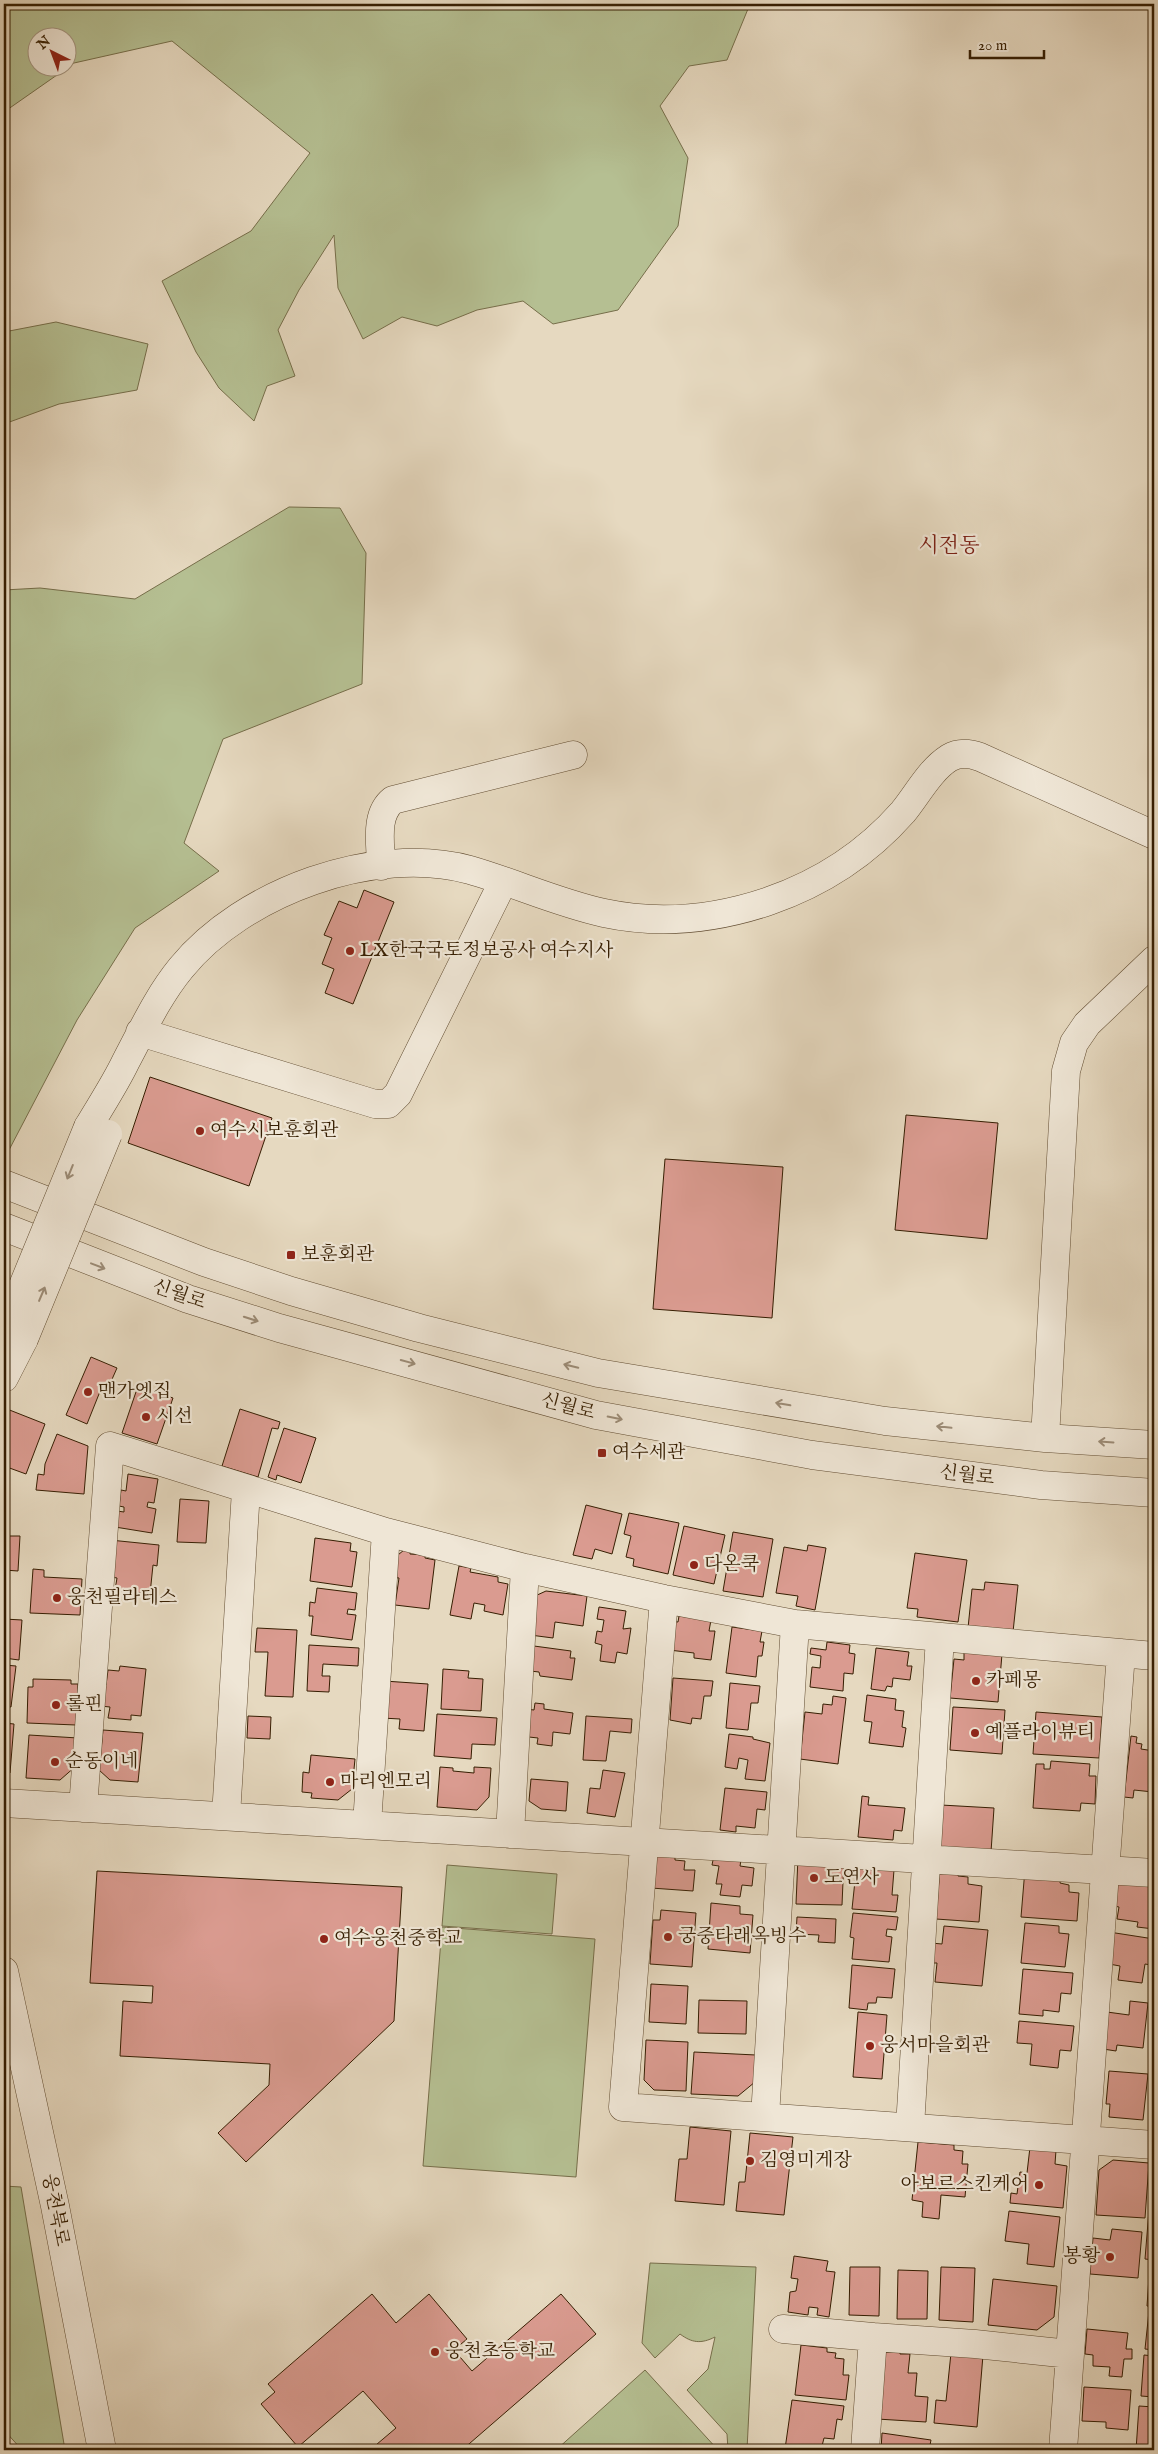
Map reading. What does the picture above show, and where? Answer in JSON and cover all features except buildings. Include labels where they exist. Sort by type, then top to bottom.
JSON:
[{"type":"street","points":[[4,1378],[10,1335],[140,1032],[159,999],[182,966],[225,926],[260,904],[307,883],[342,873],[381,866],[442,865],[471,870],[502,882],[590,909],[630,918],[696,918],[751,907],[811,884],[860,852],[890,826],[939,766],[950,757],[964,754],[980,757],[1154,835]]},
{"type":"street","points":[[381,866],[381,818],[387,805],[393,800],[573,755]]},
{"type":"street","points":[[140,1032],[375,1104],[388,1104],[398,1094],[502,882]]},
{"type":"street","points":[[1045,1438],[1066,1072],[1074,1043],[1087,1024],[1154,960]]},
{"type":"street","name":"신월로","points":[[4,1184],[204,1262],[291,1291],[419,1328],[598,1373],[885,1421],[1045,1438],[1154,1445]]},
{"type":"street","name":"신월로","points":[[4,1227],[179,1296],[279,1328],[596,1415],[812,1456],[1041,1485],[1154,1493]]},
{"type":"street","points":[[83,1808],[110,1446],[246,1490],[386,1532],[525,1568],[664,1599],[795,1624],[1154,1656]]},
{"type":"street","points":[[226,1816],[246,1490]]},
{"type":"street","points":[[367,1825],[386,1532]]},
{"type":"street","points":[[510,1834],[525,1568]]},
{"type":"street","points":[[664,1599],[622,2107],[1154,2145]]},
{"type":"street","points":[[765,2117],[795,1624]]},
{"type":"street","points":[[910,2127],[940,1637]]},
{"type":"street","points":[[1063,2450],[1121,1654]]},
{"type":"street","points":[[4,1803],[1154,1873]]},
{"type":"street","name":"웅천북로","points":[[4,1971],[55,2206],[102,2450]]},
{"type":"street","points":[[783,2329],[975,2344],[1070,2354]]},
{"type":"street","points":[[865,2450],[873,2337]]},
{"type":"green space","points":[[4,4],[750,4],[727,60],[689,66],[660,106],[688,158],[678,226],[618,310],[553,324],[523,301],[477,310],[437,326],[402,317],[363,339],[338,288],[334,235],[299,290],[278,330],[295,376],[267,386],[254,421],[219,388],[196,352],[162,281],[251,231],[310,153],[172,41],[78,62],[78,28],[28,28],[28,78],[53,78],[4,112]]},
{"type":"green space","points":[[56,322],[148,344],[137,390],[59,404],[4,424],[4,332]]},
{"type":"green space","points":[[289,507],[340,508],[366,553],[362,684],[223,739],[184,843],[219,871],[135,928],[77,1020],[9,1150],[4,1147],[4,590],[40,588],[135,599]]},
{"type":"green space","points":[[447,1865],[557,1874],[552,1934],[442,1926]]},
{"type":"green space","points":[[442,1927],[595,1939],[576,2177],[423,2166]]},
{"type":"green space","points":[[4,2186],[21,2187],[65,2450],[22,2450],[4,2430]]},
{"type":"green space","points":[[650,2263],[756,2267],[747,2450],[728,2450],[727,2434],[687,2390],[708,2369],[715,2337],[697,2342],[680,2334],[655,2358],[642,2343]]},
{"type":"green space","points":[[645,2370],[718,2450],[556,2450]]},
{"type":"place","name":"LX한국국토정보공사 여수지사","points":[[350,951]]},
{"type":"place","name":"여수시보훈회관","points":[[200,1131]]},
{"type":"place","name":"보훈회관","points":[[291,1255]]},
{"type":"place","name":"맨가엣집","points":[[88,1392]]},
{"type":"place","name":"시선","points":[[146,1417]]},
{"type":"place","name":"여수세관","points":[[602,1453]]},
{"type":"place","name":"다온쿡","points":[[694,1565]]},
{"type":"place","name":"웅천필라테스","points":[[57,1598]]},
{"type":"place","name":"카페몽","points":[[976,1681]]},
{"type":"place","name":"롤핀","points":[[56,1705]]},
{"type":"place","name":"예플라이뷰티","points":[[975,1733]]},
{"type":"place","name":"순동이네","points":[[55,1762]]},
{"type":"place","name":"마리엔모리","points":[[330,1782]]},
{"type":"place","name":"도연사","points":[[814,1878]]},
{"type":"place","name":"궁중타래옥빙수","points":[[668,1937]]},
{"type":"place","name":"여수웅천중학교","points":[[324,1939]]},
{"type":"place","name":"웅서마을회관","points":[[870,2046]]},
{"type":"place","name":"김영미게장","points":[[750,2161]]},
{"type":"place","name":"아보르스킨케어","points":[[1039,2185]]},
{"type":"place","name":"봉황","points":[[1110,2257]]},
{"type":"place","name":"웅천초등학교","points":[[435,2352]]},
{"type":"district","name":"시전동","points":[[949,546]]}]
